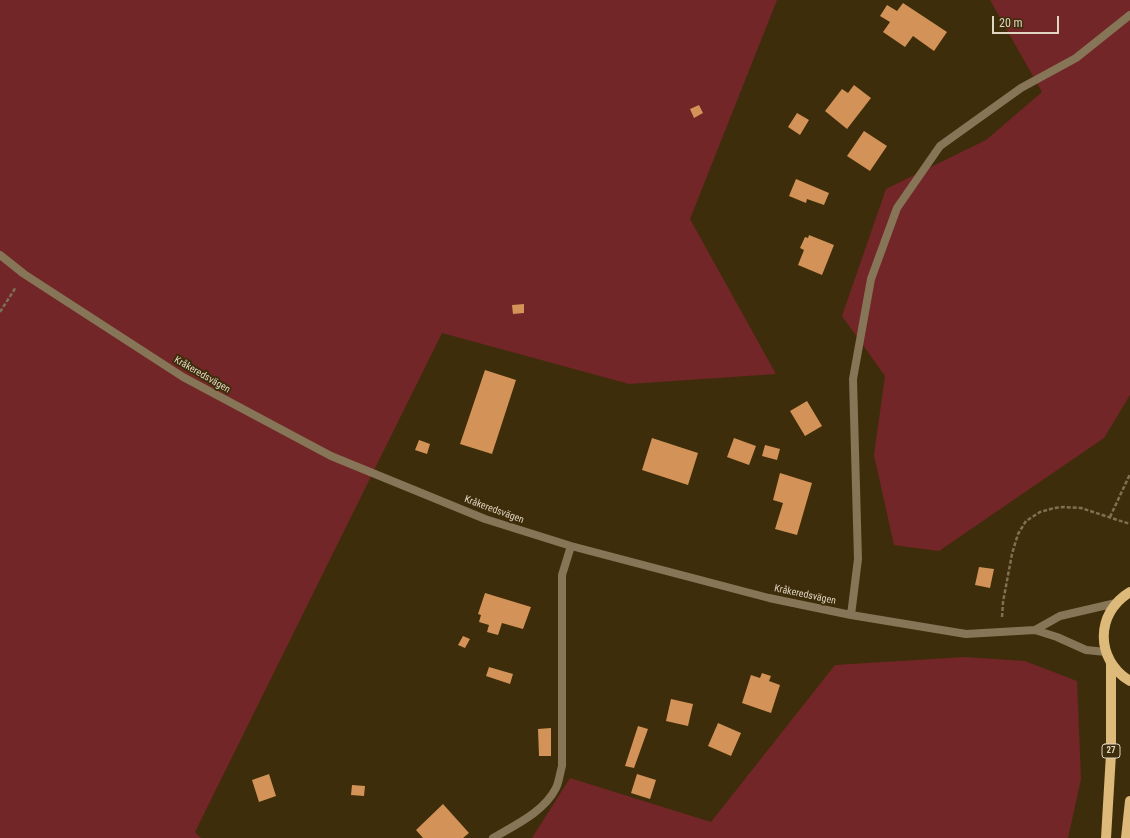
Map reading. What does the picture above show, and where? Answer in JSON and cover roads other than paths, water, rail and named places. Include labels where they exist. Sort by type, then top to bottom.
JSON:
[{"type":"main road","name":"27","points":[[1130,592],[1116,603],[1109,614],[1105,626],[1104,639],[1106,652],[1111,663],[1117,671],[1130,681]]},
{"type":"main road","name":"27","points":[[1106,838],[1111,754],[1111,663]]},
{"type":"main road","points":[[1126,838],[1130,801]]},
{"type":"street","points":[[851,615],[858,559],[853,379],[871,279],[897,208],[940,146],[1021,88],[1076,58],[1127,19],[1130,15]]},
{"type":"street","name":"Kråkeredsvägen","points":[[0,255],[24,274],[183,377],[331,456],[485,519],[571,546],[762,596],[851,615],[966,634],[1035,630]]},
{"type":"street","points":[[493,838],[525,819],[544,804],[556,787],[562,766],[562,575],[571,546]]},
{"type":"street","points":[[1035,630],[1060,616],[1116,603]]},
{"type":"street","points":[[1035,630],[1057,636],[1086,650],[1106,652]]}]
